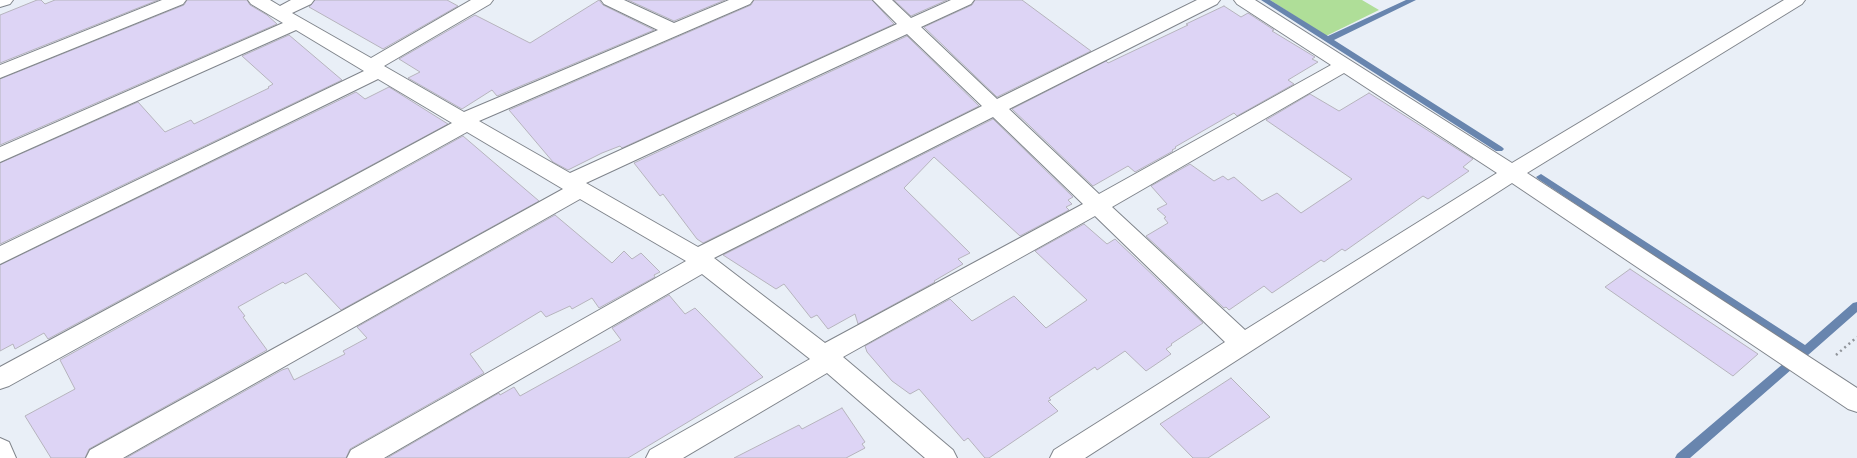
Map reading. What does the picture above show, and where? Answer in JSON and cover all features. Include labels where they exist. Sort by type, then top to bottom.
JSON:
[{"type":"street","points":[[0,2],[4,0]]},
{"type":"street","points":[[0,72],[177,0]]},
{"type":"street","points":[[257,0],[700,260],[827,358],[944,458]]},
{"type":"street","points":[[279,13],[305,0]]},
{"type":"street","points":[[0,256],[375,68],[484,0]]},
{"type":"street","points":[[610,0],[673,30]]},
{"type":"street","points":[[0,379],[465,122],[744,0]]},
{"type":"street","points":[[882,0],[1243,344]]},
{"type":"street","points":[[99,458],[575,186],[965,0]]},
{"type":"street","points":[[360,458],[700,260],[995,107],[1211,0]]},
{"type":"street","points":[[1243,0],[1512,173],[1857,401]]},
{"type":"street","points":[[1063,458],[1512,173],[1796,0]]},
{"type":"street","points":[[0,155],[297,23]]},
{"type":"street","points":[[659,458],[827,358],[1344,65]]},
{"type":"street","points":[[0,450],[3,458]]},
{"type":"green space","points":[[1270,0],[1362,0],[1379,10],[1326,36]]},
{"type":"building","points":[[37,0],[41,0],[45,4],[55,0],[158,0],[0,63],[0,15]]},
{"type":"building","points":[[187,0],[247,0],[250,5],[267,15],[277,24],[0,145],[0,79],[184,5]]},
{"type":"building","points":[[315,0],[447,0],[458,6],[383,49],[309,7]]},
{"type":"building","points":[[599,0],[603,5],[654,30],[497,96],[492,90],[462,109],[408,78],[420,72],[399,59],[475,15],[530,43]]},
{"type":"building","points":[[628,0],[725,0],[674,21]]},
{"type":"building","points":[[754,0],[872,0],[894,24],[622,148],[620,146],[602,153],[568,170],[553,162],[509,110],[751,5]]},
{"type":"building","points":[[894,0],[947,0],[911,16]]},
{"type":"building","points":[[975,0],[1022,0],[1091,51],[997,97],[924,27],[972,5]]},
{"type":"building","points":[[1224,6],[1241,17],[1248,13],[1274,30],[1272,31],[1315,57],[1312,59],[1318,62],[1288,80],[1294,84],[1237,116],[1234,113],[1175,147],[1176,148],[1172,150],[1173,151],[1135,172],[1128,166],[1093,186],[1012,109],[1106,61],[1108,63]]},
{"type":"building","points":[[289,35],[342,80],[0,244],[0,163],[138,102],[165,132],[191,120],[194,124],[269,88],[268,87],[273,84],[242,56]]},
{"type":"building","points":[[907,36],[979,106],[703,243],[697,239],[663,194],[660,196],[634,163]]},
{"type":"building","points":[[389,87],[448,124],[48,339],[44,333],[15,349],[13,344],[0,351],[0,265],[356,92],[365,99]]},
{"type":"building","points":[[1369,93],[1473,159],[1463,167],[1469,171],[1428,199],[1423,196],[1345,251],[1342,249],[1324,262],[1321,260],[1272,293],[1264,286],[1229,310],[1226,307],[1224,308],[1146,236],[1168,223],[1164,218],[1166,217],[1157,209],[1167,204],[1151,186],[1190,164],[1214,181],[1223,176],[1228,180],[1234,177],[1262,201],[1277,193],[1301,213],[1352,179],[1266,120],[1310,94],[1339,111]]},
{"type":"building","points":[[993,119],[1073,197],[1068,200],[1072,204],[1066,207],[1069,210],[1020,236],[934,157],[904,188],[970,253],[958,259],[963,264],[934,281],[935,282],[858,324],[855,314],[828,329],[817,315],[811,318],[784,284],[776,289],[723,255]]},
{"type":"building","points":[[463,136],[539,201],[341,310],[306,273],[285,284],[283,282],[238,307],[245,316],[243,317],[267,350],[89,449],[85,458],[51,458],[25,416],[75,389],[60,360]]},
{"type":"building","points":[[555,215],[612,263],[624,251],[632,259],[641,253],[660,272],[654,275],[655,277],[599,308],[592,298],[572,309],[570,306],[546,317],[541,311],[470,354],[484,373],[350,449],[346,458],[126,458],[282,370],[288,368],[294,380],[345,354],[343,351],[367,338],[357,327]]},
{"type":"building","points":[[1084,224],[1107,244],[1115,239],[1203,323],[1171,344],[1172,345],[1166,349],[1171,354],[1146,371],[1125,351],[1097,370],[1095,367],[1049,398],[1051,400],[1048,401],[1058,411],[989,458],[985,458],[968,438],[964,441],[919,389],[910,394],[892,381],[867,352],[865,346],[950,299],[972,321],[1014,296],[1046,328],[1087,300],[1035,251]]},
{"type":"building","points":[[1630,269],[1758,354],[1733,376],[1605,287]]},
{"type":"building","points":[[669,295],[685,314],[695,308],[763,377],[628,458],[387,458],[499,393],[500,395],[514,387],[520,396],[621,340],[612,328]]},
{"type":"building","points":[[1231,378],[1270,417],[1208,458],[1193,458],[1160,424]]},
{"type":"building","points":[[842,408],[865,442],[862,444],[865,448],[846,458],[734,458],[799,425],[802,429]]},
{"type":"waterway","points":[[1265,0],[1327,40]]},
{"type":"waterway","points":[[1327,40],[1412,0]]},
{"type":"waterway","points":[[1327,40],[1499,149]]},
{"type":"waterway","points":[[1541,177],[1805,351]]},
{"type":"waterway","points":[[1803,353],[1857,306]]},
{"type":"waterway","points":[[1681,458],[1788,366]]}]
